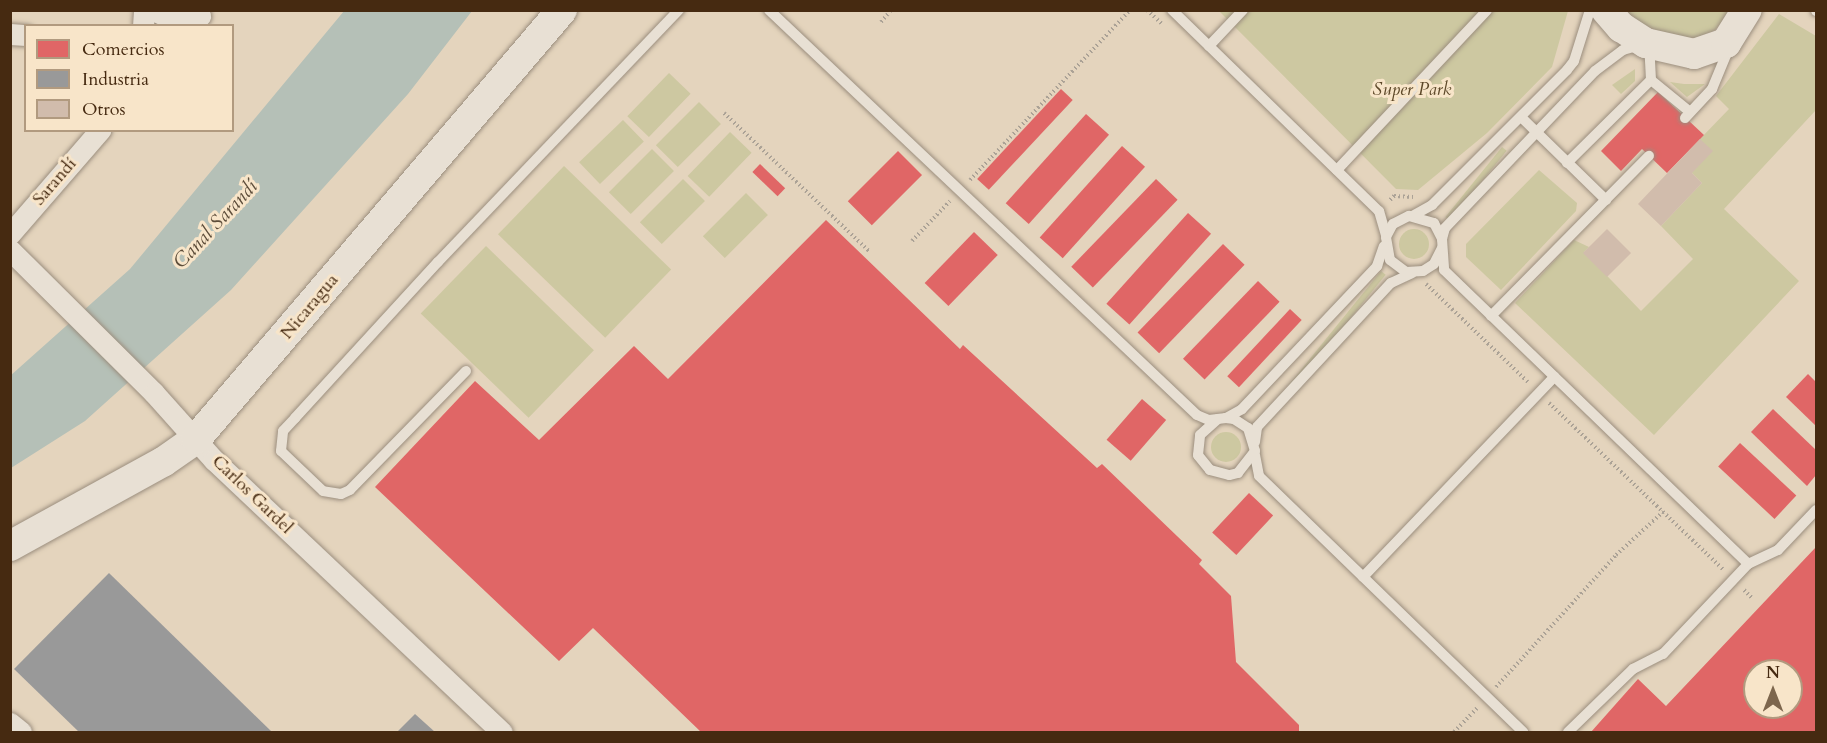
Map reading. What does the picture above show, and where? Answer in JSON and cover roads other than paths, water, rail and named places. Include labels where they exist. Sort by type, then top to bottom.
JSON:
[{"type":"main road","name":"Nicaragua","points":[[10,546],[163,462],[196,438],[562,10]]},
{"type":"main road","points":[[1606,10],[1622,27],[1647,44],[1694,54],[1726,43],[1746,17]]},
{"type":"street","points":[[153,10],[179,22],[199,17]]},
{"type":"street","name":"Sarandí","points":[[10,234],[98,132]]},
{"type":"street","name":"Carlos Gardel","points":[[10,250],[154,393],[214,460],[502,732]]},
{"type":"street","points":[[10,723],[21,732]]},
{"type":"lane","points":[[465,371],[350,490],[341,494],[323,491],[281,451],[283,431],[438,262],[680,10]]},
{"type":"lane","points":[[769,10],[1197,415],[1241,422],[1255,447]]},
{"type":"lane","points":[[1172,10],[1379,211],[1386,225],[1385,240],[1397,267],[1419,272],[1444,270]]},
{"type":"lane","points":[[1209,46],[1243,10]]},
{"type":"lane","points":[[1337,170],[1486,10]]},
{"type":"lane","points":[[1200,435],[1222,419],[1242,409],[1377,266],[1393,224],[1432,205],[1574,61],[1590,10]]},
{"type":"lane","points":[[1259,476],[1255,447],[1257,427],[1390,282],[1434,264],[1442,244],[1445,228],[1610,58],[1647,44],[1650,80],[1688,115],[1712,89],[1746,17]]},
{"type":"lane","points":[[1567,163],[1650,80]]},
{"type":"lane","points":[[1521,117],[1606,200]]},
{"type":"lane","points":[[1491,316],[1649,156]]},
{"type":"lane","points":[[1379,211],[1391,216],[1412,215],[1434,224],[1442,244],[1444,270],[1748,564]]},
{"type":"lane","points":[[1364,578],[1554,377]]},
{"type":"lane","points":[[1197,415],[1200,435],[1198,454],[1203,464],[1219,474],[1238,473],[1259,476],[1522,732]]},
{"type":"lane","points":[[1238,473],[1255,447]]},
{"type":"lane","points":[[1568,732],[1633,669],[1664,654],[1748,564],[1778,550],[1816,510]]},
{"type":"water","name":"Canal Sarandí","points":[[344,11],[472,11],[408,94],[231,290],[85,421],[11,468],[10,376],[130,269]]},
{"type":"park label","name":"Super Park","points":[[1412,90]]}]
